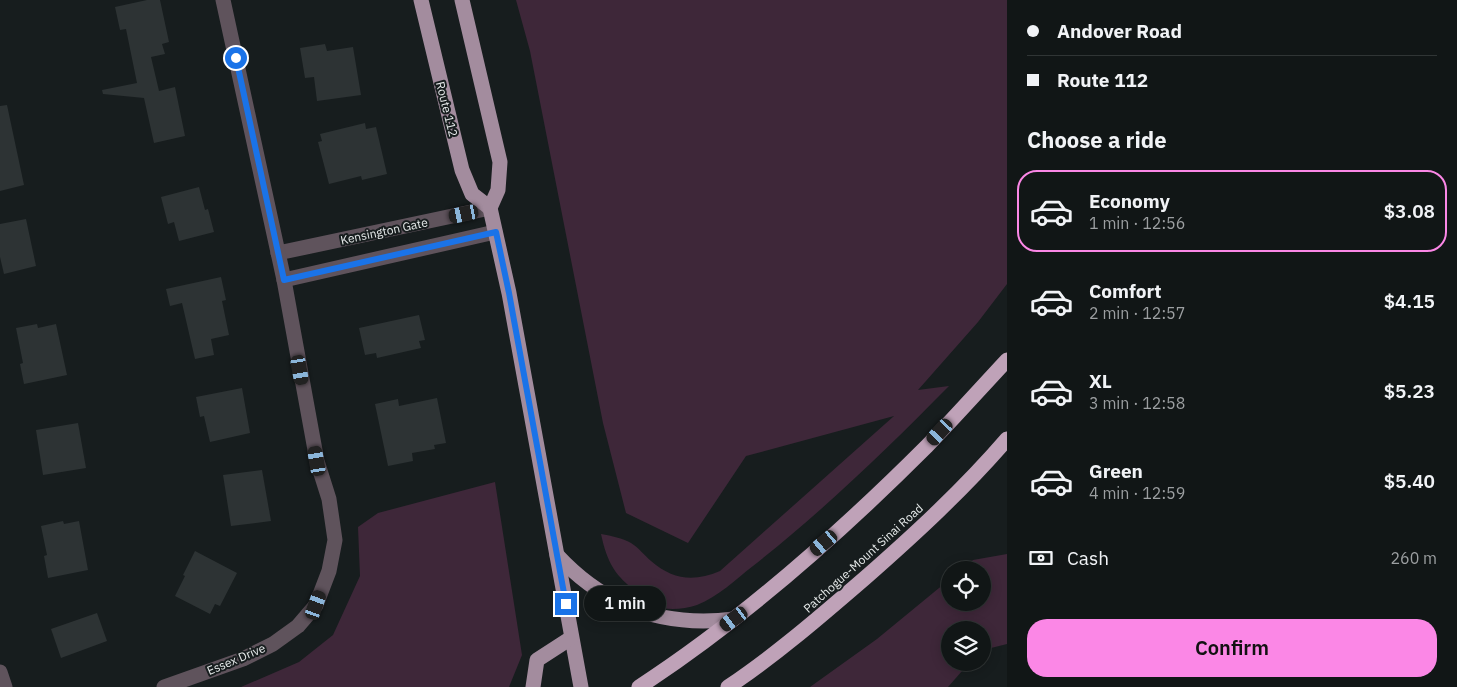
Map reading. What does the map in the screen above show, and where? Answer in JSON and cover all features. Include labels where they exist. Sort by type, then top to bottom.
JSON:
[{"type":"highway","points":[[639,687],[734,619],[824,543],[927,446],[1007,360]]},
{"type":"highway","name":"Patchogue-Mount Sinai Road","points":[[728,687],[767,661],[910,539],[1007,439]]},
{"type":"main road","name":"Route 112","points":[[421,0],[462,170],[472,194],[490,208]]},
{"type":"main road","points":[[462,0],[500,162],[498,190],[490,208],[510,303],[581,687]]},
{"type":"main road","points":[[557,555],[593,588],[637,610],[652,615],[685,621],[701,622],[734,619]]},
{"type":"main road","points":[[533,687],[537,660],[571,638]]},
{"type":"street","name":"Essex Drive","points":[[164,687],[243,659],[273,644],[298,626],[316,605],[329,571],[335,540],[329,499],[317,461],[284,280],[223,0]]},
{"type":"street","name":"Kensington Gate","points":[[278,253],[490,208]]},
{"type":"street","name":"Kensington Gate","points":[[284,280],[496,232]]},
{"type":"street","points":[[0,672],[5,687]]},
{"type":"shaded area","points":[[516,0],[1007,0],[1007,284],[978,322],[918,390],[949,386],[878,456],[804,524],[726,587],[705,602],[697,605],[666,609],[635,601],[639,593],[624,581],[613,568],[606,553],[601,534],[620,538],[631,543],[659,567],[676,575],[693,578],[720,571],[894,416],[746,456],[688,543],[626,513],[603,423],[530,51]]},
{"type":"shaded area","points":[[495,482],[522,655],[509,687],[241,687],[299,662],[333,635],[360,576],[358,527],[378,513]]},
{"type":"shaded area","points":[[1007,554],[1007,644],[991,648],[991,621],[941,621],[941,671],[962,671],[948,687],[810,687],[877,639],[941,586],[941,611],[991,611],[991,561],[972,561]]},
{"type":"building","points":[[147,0],[160,0],[169,42],[162,44],[165,54],[151,57],[159,91],[175,87],[185,136],[154,143],[144,98],[103,94],[102,90],[137,83],[126,29],[120,30],[115,7]]},
{"type":"building","points":[[325,44],[327,51],[353,47],[361,95],[317,101],[314,77],[305,78],[300,48]]},
{"type":"building","points":[[7,105],[24,185],[0,191],[0,106]]},
{"type":"building","points":[[365,123],[366,129],[376,127],[387,174],[362,180],[361,176],[329,184],[318,142],[322,141],[320,134]]},
{"type":"building","points":[[199,187],[205,210],[208,209],[214,232],[179,241],[174,222],[168,224],[161,197]]},
{"type":"building","points":[[26,219],[36,266],[4,274],[0,257],[0,224]]},
{"type":"building","points":[[221,277],[226,300],[222,301],[229,335],[211,339],[214,355],[195,359],[182,303],[170,306],[166,289]]},
{"type":"building","points":[[419,315],[425,340],[419,341],[421,348],[377,358],[376,353],[365,355],[359,328]]},
{"type":"building","points":[[37,324],[38,328],[56,324],[67,375],[24,384],[20,364],[23,363],[16,328]]},
{"type":"building","points":[[242,388],[250,433],[210,442],[204,416],[200,417],[196,397]]},
{"type":"building","points":[[437,398],[446,443],[434,445],[435,449],[412,453],[413,461],[388,466],[375,404],[398,399],[399,406]]},
{"type":"building","points":[[78,423],[86,468],[43,475],[36,430]]},
{"type":"building","points":[[262,470],[271,521],[231,526],[223,475]]},
{"type":"building","points":[[63,521],[64,524],[79,521],[88,570],[48,578],[44,556],[47,555],[41,526]]},
{"type":"building","points":[[195,551],[237,573],[220,606],[215,604],[210,614],[175,596]]},
{"type":"building","points":[[97,613],[107,641],[61,658],[51,629]]},
{"type":"route","points":[[236,58],[284,280],[496,232],[566,604]]}]
